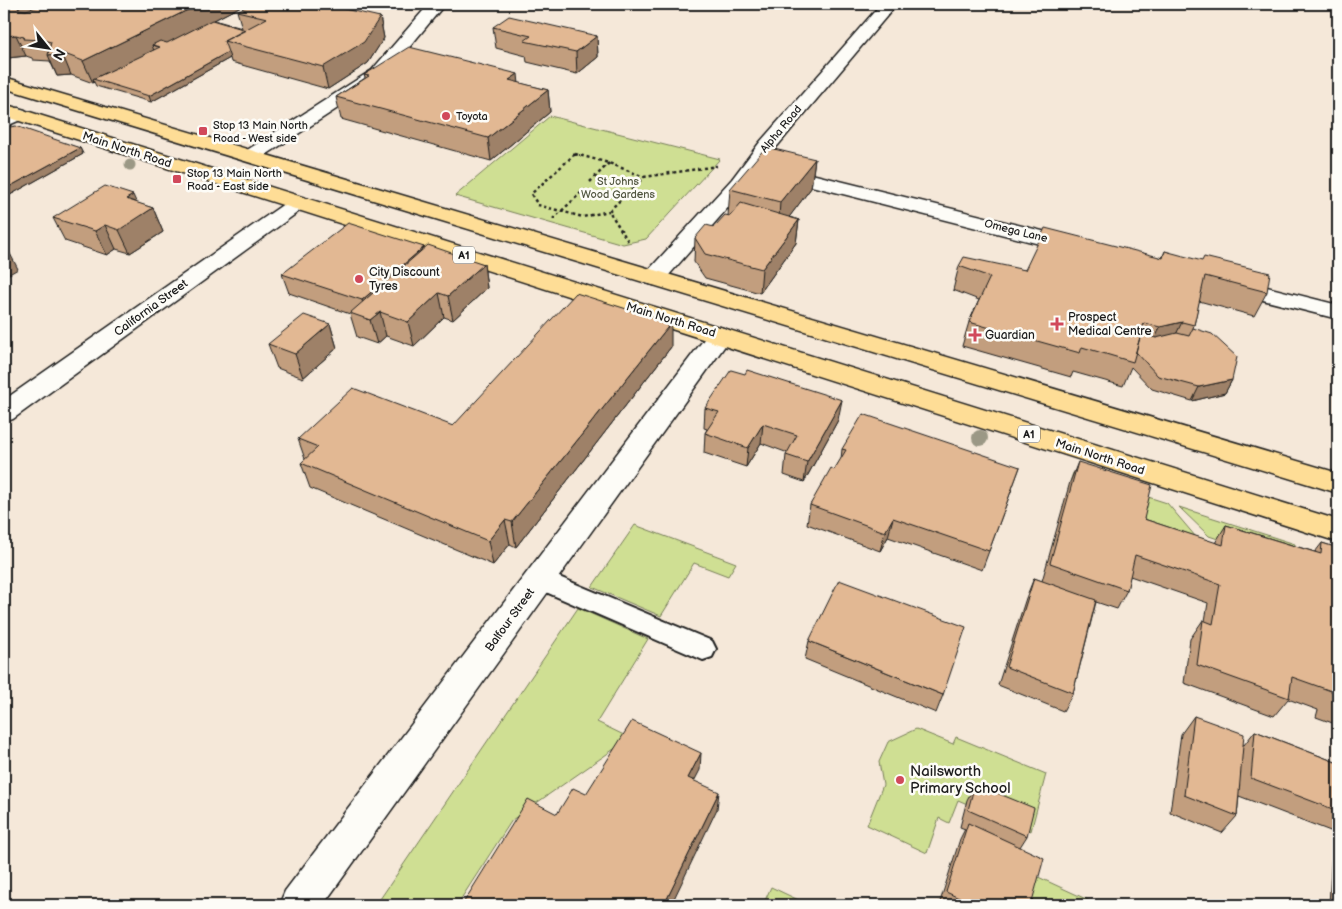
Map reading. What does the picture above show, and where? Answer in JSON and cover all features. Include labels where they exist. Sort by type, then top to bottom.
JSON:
[{"type":"highway","points":[[4,82],[1338,483]]},
{"type":"highway","name":"Main North Road","points":[[8,115],[720,335],[1338,531]]},
{"type":"highway","points":[[298,204],[330,180]]},
{"type":"highway","points":[[629,307],[654,278]]},
{"type":"street","points":[[251,156],[378,74],[437,4]]},
{"type":"street","name":"Alpha Road","points":[[654,278],[889,4]]},
{"type":"street","name":"Omega Lane","points":[[749,169],[1090,250]]},
{"type":"street","name":"California Street","points":[[4,413],[298,204]]},
{"type":"street","points":[[1214,281],[1338,312]]},
{"type":"street","name":"Balfour Street","points":[[299,905],[720,335]]},
{"type":"lane","points":[[540,579],[703,649]]},
{"type":"path","points":[[644,177],[609,211],[583,217],[538,205],[532,194],[575,154],[610,163],[644,177],[715,165],[749,169]]},
{"type":"path","points":[[590,182],[610,163]]},
{"type":"path","points":[[532,241],[584,190]]},
{"type":"path","points":[[609,211],[628,241]]},
{"type":"green space","name":"St Johns Wood Gardens","points":[[550,116],[720,159],[646,239],[623,244],[455,196]]},
{"type":"green space","points":[[1073,473],[1167,503],[1207,550],[1205,563],[1070,482]]},
{"type":"green space","points":[[1179,507],[1295,544],[1292,559],[1281,560],[1209,536]]},
{"type":"green space","points":[[635,525],[736,563],[728,576],[694,563],[661,616],[592,587]]},
{"type":"green space","points":[[578,608],[648,639],[597,722],[630,738],[512,820],[457,905],[376,905]]},
{"type":"green space","points":[[916,729],[953,744],[956,737],[1046,774],[1031,831],[958,800],[949,823],[939,818],[927,853],[867,825],[883,785],[879,762],[888,742]]},
{"type":"green space","points":[[1036,876],[1099,905],[1028,905]]},
{"type":"green space","points":[[771,887],[809,905],[763,905]]},
{"type":"building","points":[[4,4],[25,4],[20,5],[18,9],[26,10],[46,4],[200,4],[83,61],[62,53],[48,55],[51,42],[23,39],[24,37],[16,35],[4,36]]},
{"type":"building","points":[[252,4],[322,4],[380,17],[364,42],[323,67],[224,41],[267,18],[237,11]]},
{"type":"building","points":[[509,16],[597,36],[576,52],[524,41],[531,36],[493,27]]},
{"type":"building","points":[[212,20],[246,30],[224,41],[228,52],[149,96],[93,79],[160,47],[152,45],[160,41],[167,43]]},
{"type":"building","points":[[409,47],[518,74],[509,80],[548,90],[488,138],[336,97],[369,76],[364,75]]},
{"type":"building","points":[[16,126],[80,148],[7,188],[4,187],[4,128]]},
{"type":"building","points":[[766,147],[815,159],[780,202],[730,189]]},
{"type":"building","points":[[105,186],[133,195],[126,199],[153,208],[119,230],[105,225],[95,231],[53,218]]},
{"type":"building","points":[[741,203],[799,220],[762,269],[705,254],[695,238],[706,225],[714,227],[725,215],[730,216]]},
{"type":"building","points":[[348,223],[424,247],[362,300],[282,274]]},
{"type":"building","points":[[1045,228],[1163,258],[1165,251],[1202,261],[1204,257],[1270,273],[1267,292],[1205,276],[1194,325],[1182,322],[1160,327],[1144,323],[1133,362],[1082,347],[1080,353],[969,322],[990,277],[959,266],[964,257],[1025,270]]},
{"type":"building","points":[[428,245],[484,264],[448,296],[439,293],[408,322],[380,312],[370,320],[350,313]]},
{"type":"building","points":[[576,293],[671,323],[512,522],[505,520],[488,541],[301,463],[318,447],[298,439],[353,388],[453,426]]},
{"type":"building","points":[[304,315],[330,324],[295,354],[268,344]]},
{"type":"building","points":[[1193,328],[1212,334],[1237,357],[1232,380],[1199,387],[1158,376],[1136,352],[1141,334],[1156,338],[1177,333],[1189,336]]},
{"type":"building","points":[[731,370],[745,374],[747,370],[842,400],[807,462],[786,455],[797,435],[763,424],[748,448],[705,433],[719,412],[705,408]]},
{"type":"building","points":[[863,414],[1020,467],[989,551],[893,518],[885,532],[810,505],[831,468],[834,470],[846,450],[842,449]]},
{"type":"building","points":[[1078,462],[1152,485],[1144,519],[1223,545],[1226,525],[1321,554],[1322,543],[1338,548],[1338,701],[1333,699],[1334,692],[1292,677],[1289,698],[1197,665],[1203,620],[1213,624],[1220,584],[1135,555],[1127,590],[1050,563]]},
{"type":"building","points":[[1034,578],[1096,600],[1073,693],[1006,667]]},
{"type":"building","points":[[839,580],[966,627],[943,695],[809,641]]},
{"type":"building","points":[[1194,716],[1244,734],[1237,816],[1184,795]]},
{"type":"building","points":[[632,721],[701,753],[688,778],[719,792],[664,905],[462,905],[528,799],[557,814],[573,788],[586,794]]},
{"type":"building","points":[[1255,731],[1338,763],[1338,811],[1251,778]]},
{"type":"building","points":[[975,784],[1034,808],[1027,836],[968,810]]},
{"type":"building","points":[[968,823],[1044,858],[1031,905],[974,905],[946,892]]},
{"type":"place","name":"Toyota","points":[[446,116]]},
{"type":"place","name":"Stop 13 Main North Road - West side","points":[[203,131]]},
{"type":"place","name":"Stop 13 Main North Road - East side","points":[[177,179]]},
{"type":"place","name":"City Discount Tyres","points":[[359,279]]},
{"type":"place","name":"Prospect Medical Centre","points":[[1057,324]]},
{"type":"place","name":"Guardian","points":[[975,335]]},
{"type":"place","name":"Nailsworth Primary School","points":[[900,780]]}]
